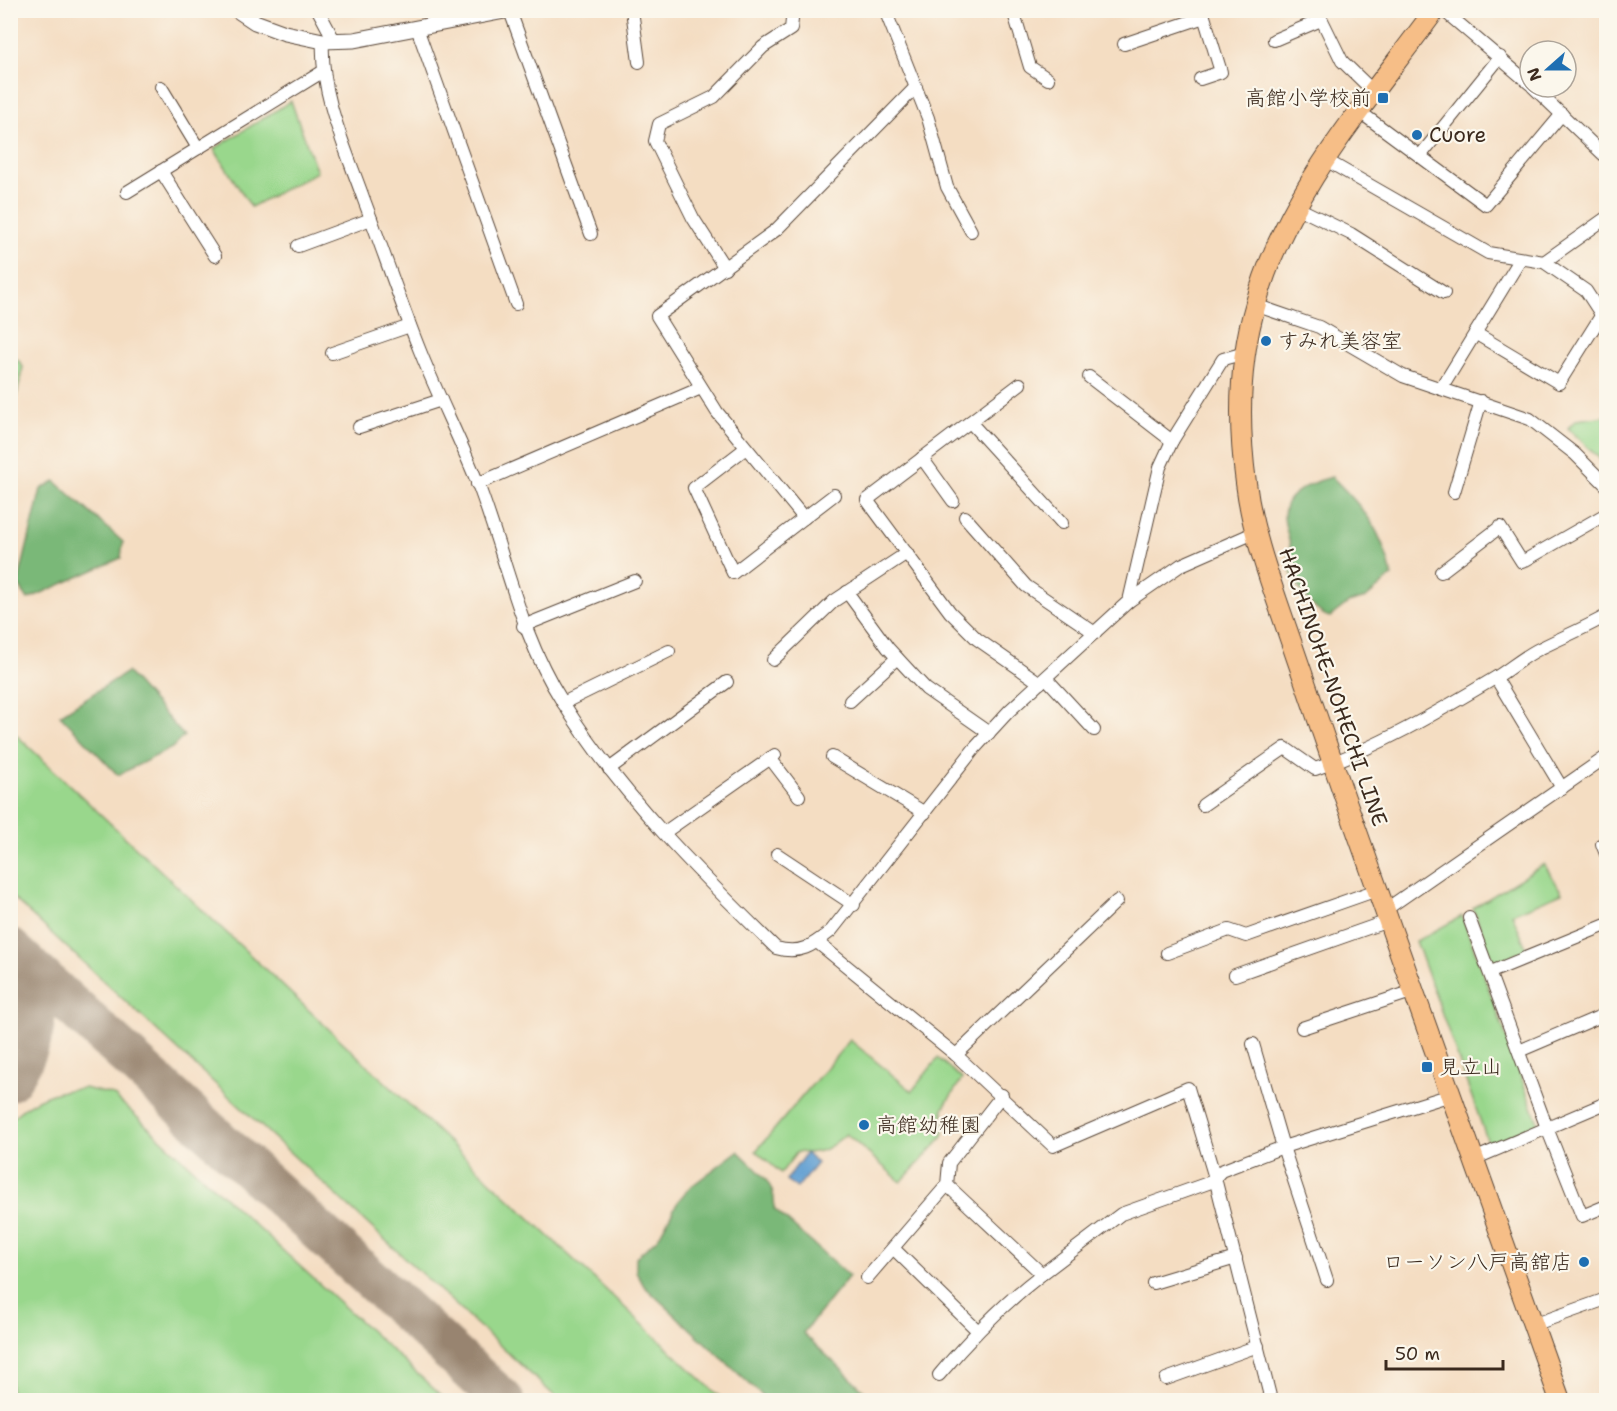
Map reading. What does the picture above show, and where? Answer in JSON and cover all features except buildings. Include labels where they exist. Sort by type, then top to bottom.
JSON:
[{"type":"main road","name":"HACHINOHE-NOHECHI LINE","points":[[1435,10],[1324,159],[1294,206],[1274,248],[1255,305],[1245,353],[1241,418],[1246,483],[1256,532],[1333,763],[1560,1401]]},
{"type":"street","points":[[237,10],[255,22],[285,33],[328,41],[354,40],[417,28],[447,16],[510,10],[591,234]]},
{"type":"street","points":[[318,10],[328,41],[322,72],[343,143],[410,326],[477,484],[511,580],[523,626],[542,668],[563,703],[609,769],[665,832],[776,948],[789,952],[804,950],[831,931],[989,734],[1043,680],[1129,601],[1181,565],[1256,532]]},
{"type":"street","points":[[632,10],[639,62]]},
{"type":"street","points":[[725,268],[693,218],[655,141],[659,124],[714,97],[763,47],[791,29],[793,10]]},
{"type":"street","points":[[885,10],[928,118],[947,187],[970,231]]},
{"type":"street","points":[[1013,10],[1030,67],[1048,79]]},
{"type":"street","points":[[1443,10],[1518,73]]},
{"type":"street","points":[[1124,44],[1203,14],[1221,72],[1200,79]]},
{"type":"street","points":[[1274,40],[1319,15],[1342,61],[1374,92]]},
{"type":"street","points":[[417,28],[516,304]]},
{"type":"street","points":[[1420,156],[1500,57]]},
{"type":"street","points":[[127,192],[322,72]]},
{"type":"street","points":[[161,87],[198,148]]},
{"type":"street","points":[[804,518],[746,448],[701,388],[657,316],[776,230],[916,87]]},
{"type":"street","points":[[1546,99],[1606,157]]},
{"type":"street","points":[[1360,111],[1486,205],[1562,114]]},
{"type":"street","points":[[1324,159],[1488,253],[1520,260],[1544,262],[1586,291],[1606,329]]},
{"type":"street","points":[[161,171],[215,256]]},
{"type":"street","points":[[1294,206],[1351,234],[1444,293]]},
{"type":"street","points":[[1544,262],[1606,218]]},
{"type":"street","points":[[298,246],[371,219]]},
{"type":"street","points":[[1441,389],[1520,260]]},
{"type":"street","points":[[1255,305],[1319,327],[1403,376],[1530,419],[1575,454],[1606,485]]},
{"type":"street","points":[[1475,333],[1559,383],[1601,316]]},
{"type":"street","points":[[332,353],[410,326]]},
{"type":"street","points":[[1129,601],[1160,467],[1172,441],[1223,359],[1245,353]]},
{"type":"street","points":[[1089,377],[1172,441]]},
{"type":"street","points":[[1020,384],[867,500],[950,612],[977,639],[1043,680],[1094,730]]},
{"type":"street","points":[[477,484],[701,388]]},
{"type":"street","points":[[359,427],[441,400]]},
{"type":"street","points":[[1454,492],[1481,401]]},
{"type":"street","points":[[970,422],[1062,523]]},
{"type":"street","points":[[746,448],[694,488],[733,573],[834,495]]},
{"type":"street","points":[[922,458],[953,501]]},
{"type":"street","points":[[1441,572],[1500,527],[1522,562],[1606,514]]},
{"type":"street","points":[[965,517],[1026,586],[1095,633]]},
{"type":"street","points":[[773,660],[834,601],[907,553]]},
{"type":"street","points":[[523,626],[636,581]]},
{"type":"street","points":[[847,592],[897,658],[926,689],[989,734]]},
{"type":"street","points":[[1203,805],[1286,748],[1315,769],[1333,763],[1417,722],[1496,678],[1540,648],[1574,634],[1606,616]]},
{"type":"street","points":[[563,703],[669,651]]},
{"type":"street","points":[[850,701],[897,658]]},
{"type":"street","points":[[1496,678],[1562,788]]},
{"type":"street","points":[[609,769],[727,682]]},
{"type":"street","points":[[665,832],[773,757],[799,796]]},
{"type":"street","points":[[832,757],[925,813]]},
{"type":"street","points":[[1235,975],[1387,916],[1606,757]]},
{"type":"street","points":[[1606,842],[1602,844],[1606,854]]},
{"type":"street","points":[[777,854],[854,905]]},
{"type":"street","points":[[1167,953],[1229,930],[1246,936],[1377,890]]},
{"type":"street","points":[[956,1055],[1117,901]]},
{"type":"street","points":[[1469,918],[1582,1216],[1606,1206]]},
{"type":"street","points":[[1491,972],[1606,925]]},
{"type":"street","points":[[817,942],[956,1055],[1002,1095],[1053,1146],[1188,1088],[1215,1178],[1272,1401]]},
{"type":"street","points":[[1302,1028],[1414,990]]},
{"type":"street","points":[[1519,1051],[1606,1014]]},
{"type":"street","points":[[1253,1044],[1283,1148],[1327,1280]]},
{"type":"street","points":[[867,1278],[947,1185],[949,1163],[1002,1095]]},
{"type":"street","points":[[939,1374],[977,1330],[1006,1302],[1121,1214],[1211,1182],[1221,1171],[1283,1148],[1451,1095]]},
{"type":"street","points":[[1474,1159],[1606,1103]]},
{"type":"street","points":[[947,1185],[1042,1274]]},
{"type":"street","points":[[894,1249],[977,1330]]},
{"type":"street","points":[[1153,1283],[1236,1258]]},
{"type":"street","points":[[1533,1325],[1606,1299]]},
{"type":"street","points":[[1166,1379],[1258,1346]]},
{"type":"green space","points":[[291,101],[317,172],[251,207],[214,149]]},
{"type":"green space","points":[[11,355],[23,367],[11,422]]},
{"type":"green space","points":[[1606,416],[1606,465],[1568,428],[1576,420]]},
{"type":"green space","points":[[1332,477],[1371,521],[1383,546],[1392,576],[1366,598],[1348,603],[1330,617],[1310,603],[1294,579],[1289,562],[1290,546],[1284,513],[1288,501],[1296,493]]},
{"type":"green space","points":[[55,481],[123,542],[121,558],[28,599],[18,584],[41,489]]},
{"type":"green space","points":[[127,672],[184,736],[172,748],[118,775],[60,715]]},
{"type":"green space","points":[[10,730],[723,1400],[559,1400],[11,896]]},
{"type":"green space","points":[[1544,864],[1562,893],[1512,914],[1527,950],[1498,961],[1492,959],[1473,908]]},
{"type":"green space","points":[[1462,916],[1538,1123],[1489,1145],[1416,941]]},
{"type":"green space","points":[[850,1040],[912,1091],[938,1058],[962,1079],[943,1108],[943,1137],[901,1182],[846,1134],[824,1150],[812,1153],[797,1152],[781,1173],[756,1151]]},
{"type":"green space","points":[[84,1088],[113,1095],[446,1400],[11,1400],[11,1119],[27,1106],[44,1097]]},
{"type":"green space","points":[[738,1151],[769,1184],[774,1209],[849,1276],[803,1333],[874,1400],[767,1400],[644,1286],[636,1271],[636,1257],[658,1238],[679,1200],[689,1188]]},
{"type":"water","points":[[806,1153],[817,1163],[797,1188],[786,1180]]},
{"type":"taxiway","points":[[10,949],[503,1400]]},
{"type":"taxiway","points":[[10,1080],[27,1049],[34,1019],[31,989],[17,956]]},
{"type":"place","name":"高館小学校前","points":[[1383,98]]},
{"type":"place","name":"Cuore","points":[[1417,135]]},
{"type":"place","name":"すみれ美容室","points":[[1266,341]]},
{"type":"place","name":"見立山","points":[[1427,1067]]},
{"type":"place","name":"高館幼稚園","points":[[864,1125]]},
{"type":"place","name":"ローソン八戸高舘店","points":[[1584,1262]]}]
